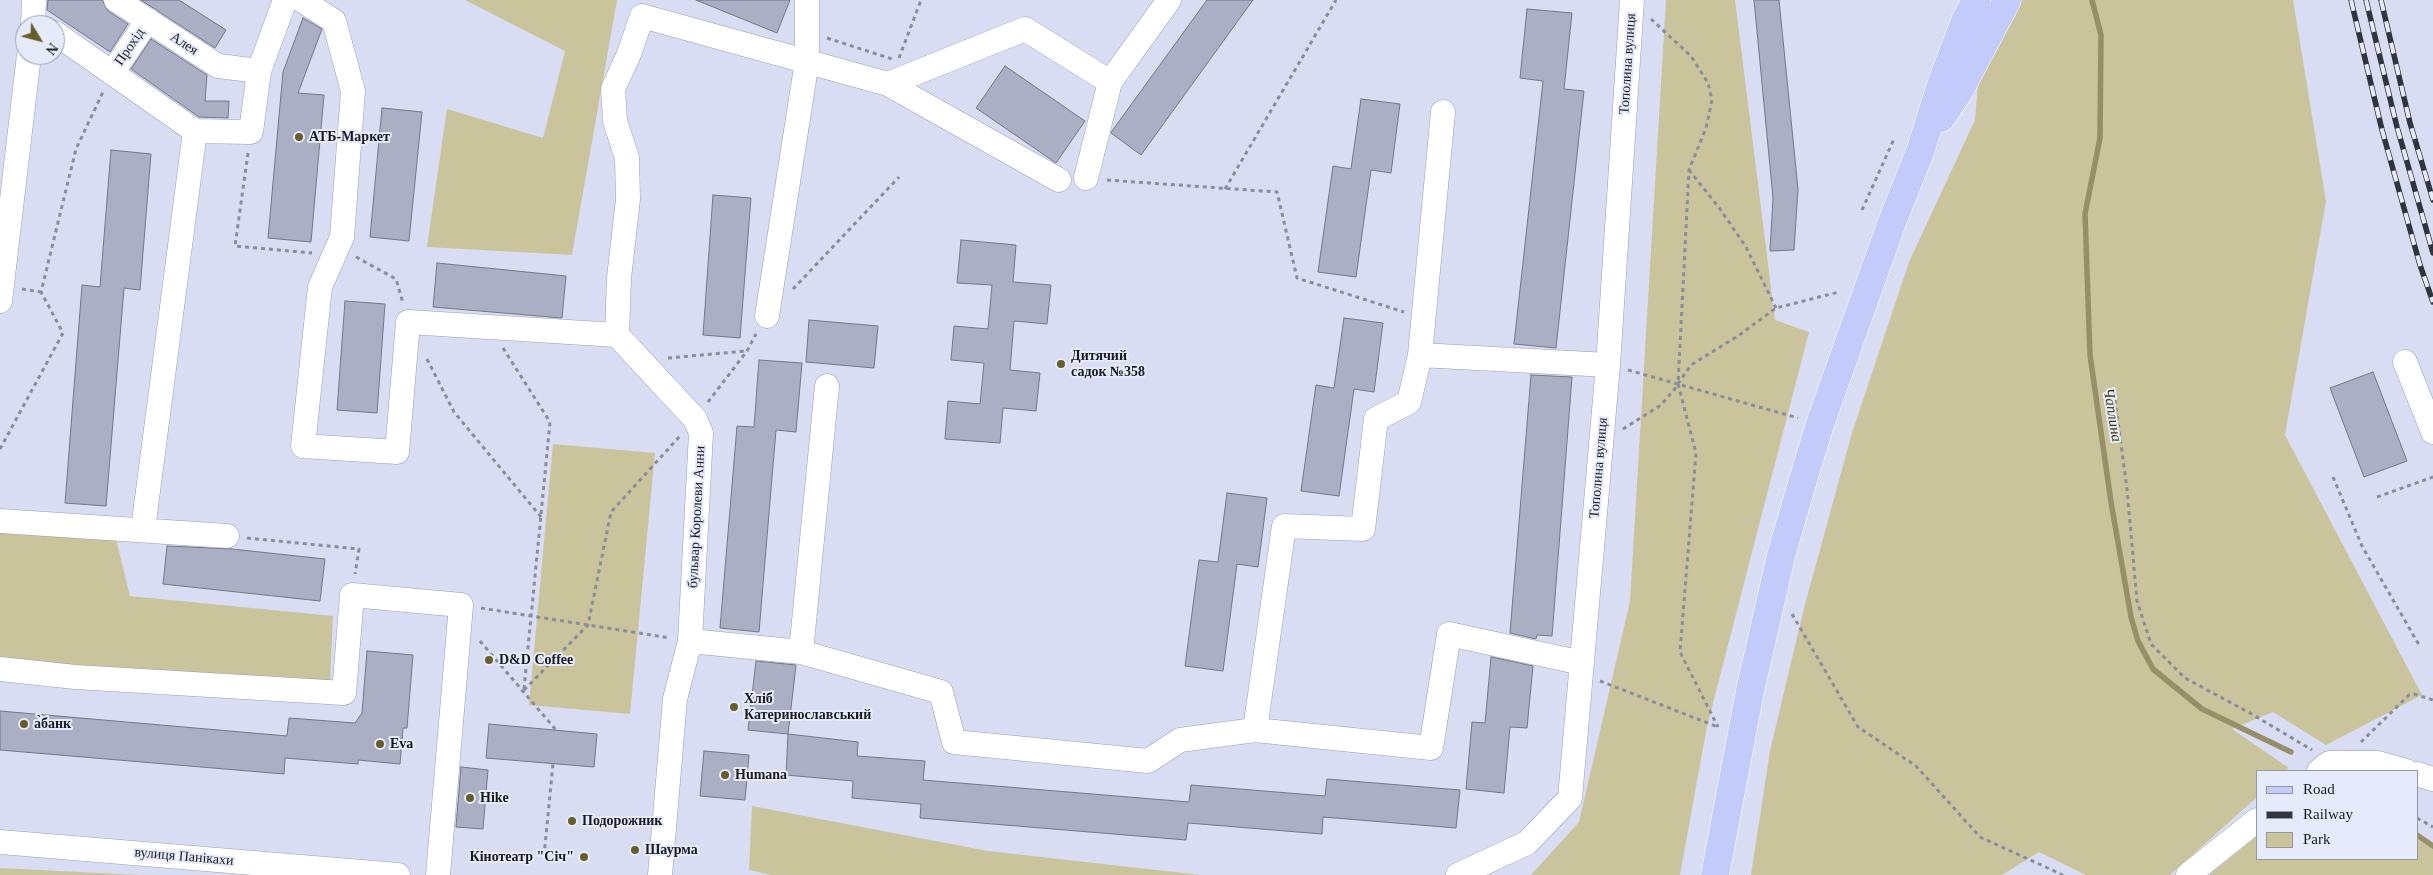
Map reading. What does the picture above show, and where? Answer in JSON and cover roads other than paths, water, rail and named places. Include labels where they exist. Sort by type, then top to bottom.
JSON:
[{"type":"main road","points":[[1715,875],[1750,691],[1784,547],[1820,424],[1892,222],[1921,149],[1941,85],[1976,0]]},
{"type":"main road","points":[[1921,149],[1958,93],[2007,0]]},
{"type":"street","name":"Алея","points":[[116,0],[218,66],[259,70]]},
{"type":"street","points":[[65,40],[195,131],[251,132],[259,70],[285,0]]},
{"type":"street","points":[[301,0],[334,21],[352,91],[342,237],[320,288],[303,446],[397,452],[408,322],[490,329],[617,335],[619,278],[628,199],[627,158],[615,121],[613,89],[629,54],[640,8],[807,61],[888,84],[1059,180]]},
{"type":"street","points":[[767,316],[807,61],[807,0]]},
{"type":"street","points":[[1086,178],[1110,82],[1169,0]]},
{"type":"street","name":"Тополина вулиця","points":[[1458,875],[1527,843],[1570,798],[1608,365],[1632,1]]},
{"type":"street","name":"Прохід","points":[[112,73],[148,20]]},
{"type":"street","points":[[888,84],[1025,29],[1110,82]]},
{"type":"street","points":[[0,300],[28,65]]},
{"type":"street","points":[[1254,730],[1284,526],[1363,529],[1376,419],[1409,402],[1420,356],[1443,112]]},
{"type":"street","points":[[143,529],[195,131]]},
{"type":"street","name":"бульвар Королеви Анни","points":[[617,335],[695,419],[701,433],[690,641],[675,699],[660,875]]},
{"type":"street","points":[[1420,356],[1608,365]]},
{"type":"street","points":[[2404,362],[2433,432]]},
{"type":"street","points":[[801,652],[827,386]]},
{"type":"street","points":[[0,521],[227,536]]},
{"type":"street","points":[[0,669],[75,676],[344,693],[352,595],[460,611],[438,875]]},
{"type":"street","points":[[690,641],[801,652],[941,692],[954,742],[1148,761],[1180,740],[1254,730],[1431,748],[1449,634],[1581,668]]},
{"type":"street","points":[[2324,767],[2378,763],[2402,770]]},
{"type":"street","points":[[2418,774],[2433,779]]},
{"type":"street","points":[[2188,875],[2256,821]]},
{"type":"street","name":"вулиця Панікахи","points":[[0,842],[200,867],[398,875]]},
{"type":"waterway","name":"Чаплина","points":[[2092,0],[2101,35],[2100,138],[2085,214],[2090,355],[2111,502],[2131,617],[2138,641],[2153,669],[2202,709],[2291,752]]},
{"type":"waterway","points":[[2418,836],[2433,846]]},
{"type":"railway","points":[[2351,0],[2382,130],[2420,265],[2433,302]]},
{"type":"railway","points":[[2366,0],[2397,127],[2433,253]]},
{"type":"railway","points":[[2381,0],[2410,123],[2433,200]]},
{"type":"place","name":"АТБ-Маркет","points":[[299,137]]},
{"type":"place","name":"Дитячий садок №358","points":[[1061,364]]},
{"type":"place","name":"D&D Coffee","points":[[489,660]]},
{"type":"place","name":"Хліб Катеринославський","points":[[734,707]]},
{"type":"place","name":"а̀банк","points":[[24,724]]},
{"type":"place","name":"Eva","points":[[380,744]]},
{"type":"place","name":"Humana","points":[[725,775]]},
{"type":"place","name":"Hike","points":[[470,798]]},
{"type":"place","name":"Подорожник","points":[[572,821]]},
{"type":"place","name":"Шаурма","points":[[635,850]]},
{"type":"place","name":"Кінотеатр \"Січ\"","points":[[584,857]]}]
